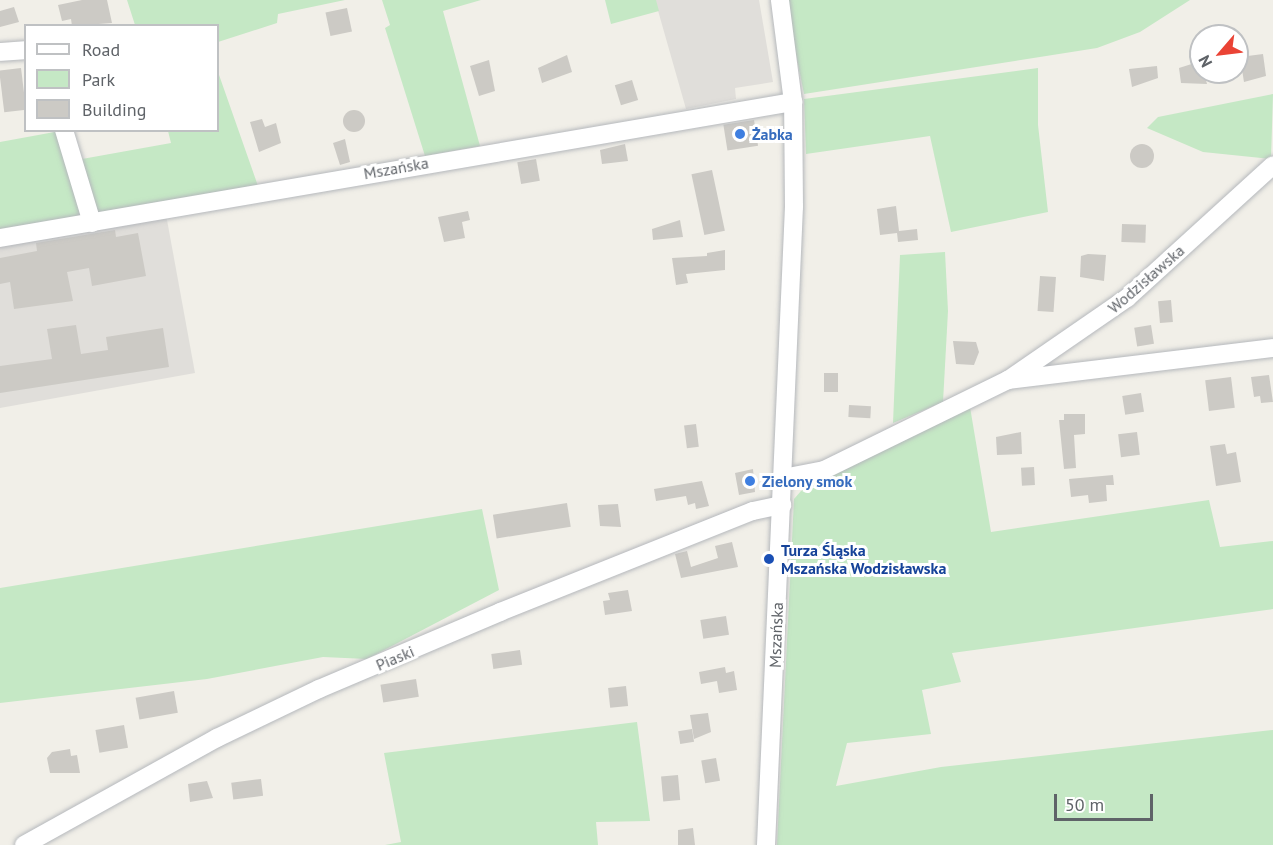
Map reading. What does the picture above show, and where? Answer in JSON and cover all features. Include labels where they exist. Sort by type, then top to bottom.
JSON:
[{"type":"street","name":"Mszańska","points":[[766,845],[794,219],[793,102],[780,0]]},
{"type":"street","points":[[0,52],[24,50]]},
{"type":"street","name":"Mszańska","points":[[0,238],[793,102]]},
{"type":"street","points":[[65,132],[92,223]]},
{"type":"street","name":"Wodzisławska","points":[[783,478],[824,470],[1008,380],[1127,298],[1273,165]]},
{"type":"street","name":"Wodzisławska","points":[[1008,380],[1273,348]]},
{"type":"street","name":"Piaski","points":[[24,845],[217,738],[319,689],[500,612],[753,511],[782,505]]},
{"type":"shaded area","points":[[655,0],[759,0],[773,82],[735,88],[736,99],[686,109]]},
{"type":"shaded area","points":[[165,209],[195,373],[0,408],[0,238]]},
{"type":"green space","points":[[127,0],[345,0],[278,14],[277,23],[219,42],[219,24],[135,24]]},
{"type":"green space","points":[[382,0],[481,0],[443,11],[480,146],[425,156],[385,28],[390,25]]},
{"type":"green space","points":[[605,0],[656,0],[659,11],[611,24]]},
{"type":"green space","points":[[785,0],[1190,0],[1140,32],[1097,48],[804,94]]},
{"type":"green space","points":[[1038,68],[1038,125],[1048,212],[951,232],[930,136],[806,154],[804,99]]},
{"type":"green space","points":[[219,75],[258,186],[98,215],[82,159],[171,143],[168,132],[219,132]]},
{"type":"green space","points":[[1273,94],[1271,159],[1203,152],[1147,128],[1158,117]]},
{"type":"green space","points":[[60,132],[87,219],[0,233],[0,142]]},
{"type":"green space","points":[[945,252],[948,311],[943,402],[893,423],[900,255]]},
{"type":"green space","points":[[970,407],[991,532],[1209,500],[1220,547],[1273,541],[1273,609],[952,653],[961,682],[922,690],[931,734],[847,743],[836,786],[941,767],[1273,730],[1273,845],[777,845],[794,499],[801,491]]},
{"type":"green space","points":[[482,509],[499,590],[367,659],[323,657],[207,679],[0,703],[0,588]]},
{"type":"green space","points":[[637,722],[650,821],[596,822],[598,845],[385,845],[401,842],[384,753]]},
{"type":"building","points":[[82,0],[107,0],[112,23],[72,24],[71,19],[62,21],[58,5]]},
{"type":"building","points":[[14,7],[19,22],[0,27],[0,11]]},
{"type":"building","points":[[347,8],[352,31],[330,36],[325,13]]},
{"type":"building","points":[[1263,54],[1266,76],[1249,81],[1249,56]]},
{"type":"building","points":[[567,55],[572,72],[542,83],[538,68]]},
{"type":"building","points":[[489,60],[495,91],[479,96],[470,66]]},
{"type":"building","points":[[1189,65],[1189,83],[1181,83],[1179,68]]},
{"type":"building","points":[[1157,66],[1158,78],[1132,87],[1129,69]]},
{"type":"building","points":[[21,68],[24,110],[4,112],[0,71]]},
{"type":"building","points":[[632,80],[638,100],[621,105],[615,85]]},
{"type":"building","points":[[354,110],[362,113],[365,121],[362,129],[354,132],[346,129],[343,121],[346,113]]},
{"type":"building","points":[[262,119],[265,127],[276,123],[281,143],[259,152],[250,122]]},
{"type":"building","name":"Żabka","points":[[754,120],[758,146],[727,151],[723,125]]},
{"type":"building","points":[[345,139],[350,162],[340,165],[333,143]]},
{"type":"building","points":[[625,144],[628,161],[602,164],[600,150]]},
{"type":"building","points":[[1142,144],[1151,147],[1154,156],[1151,165],[1142,168],[1133,165],[1130,156],[1133,147]]},
{"type":"building","points":[[536,159],[540,181],[521,184],[517,162]]},
{"type":"building","points":[[712,170],[725,231],[704,235],[691,174]]},
{"type":"building","points":[[896,206],[899,231],[917,229],[918,240],[898,242],[897,233],[880,235],[877,209]]},
{"type":"building","points":[[468,211],[470,220],[462,222],[465,238],[444,242],[438,217]]},
{"type":"building","points":[[680,220],[683,237],[653,240],[652,229]]},
{"type":"building","points":[[1122,224],[1146,225],[1145,243],[1121,242]]},
{"type":"building","points":[[115,230],[116,237],[138,233],[146,276],[92,286],[89,268],[67,272],[73,301],[14,309],[10,282],[0,284],[0,258],[37,251],[36,243]]},
{"type":"building","points":[[725,250],[725,270],[686,274],[688,283],[676,285],[672,258],[707,256],[707,253]]},
{"type":"building","points":[[1106,255],[1104,281],[1080,277],[1081,256]]},
{"type":"building","points":[[1040,276],[1056,277],[1054,312],[1038,311]]},
{"type":"building","points":[[1171,300],[1173,322],[1160,323],[1158,301]]},
{"type":"building","points":[[76,325],[81,354],[108,350],[106,337],[163,328],[169,367],[0,393],[0,366],[52,359],[47,329]]},
{"type":"building","points":[[1151,325],[1154,344],[1137,346],[1134,328]]},
{"type":"building","points":[[953,341],[976,342],[979,352],[974,365],[956,364]]},
{"type":"building","points":[[824,373],[838,373],[838,392],[824,392]]},
{"type":"building","points":[[1269,375],[1273,402],[1261,403],[1260,396],[1254,397],[1251,377]]},
{"type":"building","points":[[1231,377],[1235,408],[1209,411],[1205,380]]},
{"type":"building","points":[[1141,393],[1144,412],[1125,415],[1122,396]]},
{"type":"building","points":[[849,405],[871,406],[870,418],[848,417]]},
{"type":"building","points":[[1064,414],[1085,414],[1085,434],[1074,435],[1076,468],[1064,469],[1059,420],[1064,420]]},
{"type":"building","points":[[696,424],[699,447],[687,448],[684,425]]},
{"type":"building","points":[[1021,432],[1022,454],[997,455],[996,437]]},
{"type":"building","points":[[1137,432],[1140,455],[1121,457],[1118,434]]},
{"type":"building","points":[[1225,444],[1227,454],[1236,452],[1241,482],[1216,486],[1210,446]]},
{"type":"building","points":[[1034,467],[1035,485],[1022,486],[1021,468]]},
{"type":"building","points":[[753,469],[755,492],[739,495],[735,473]]},
{"type":"building","points":[[1113,475],[1114,485],[1106,485],[1107,501],[1089,503],[1088,495],[1071,497],[1069,479]]},
{"type":"building","points":[[702,481],[709,506],[696,509],[695,503],[688,505],[686,496],[656,501],[654,489]]},
{"type":"building","points":[[567,503],[571,527],[497,538],[493,515]]},
{"type":"building","points":[[618,504],[621,527],[600,526],[598,505]]},
{"type":"building","points":[[732,542],[738,567],[681,578],[675,554],[687,551],[691,567],[718,558],[715,546]]},
{"type":"building","points":[[628,590],[632,611],[605,615],[603,601],[610,600],[608,593]]},
{"type":"building","points":[[726,616],[729,635],[703,639],[700,620]]},
{"type":"building","points":[[520,650],[522,665],[493,669],[491,654]]},
{"type":"building","points":[[725,667],[726,673],[734,671],[737,690],[719,693],[717,681],[701,684],[699,672]]},
{"type":"building","points":[[416,679],[419,697],[383,702],[380,685]]},
{"type":"building","points":[[626,686],[628,706],[610,708],[608,688]]},
{"type":"building","points":[[174,691],[178,713],[139,719],[136,698]]},
{"type":"building","points":[[708,713],[711,732],[694,739],[690,715]]},
{"type":"building","points":[[124,725],[128,748],[99,753],[95,730]]},
{"type":"building","points":[[692,729],[694,742],[680,744],[678,731]]},
{"type":"building","points":[[70,749],[71,756],[77,755],[80,773],[50,773],[47,758],[52,752]]},
{"type":"building","points":[[716,758],[720,781],[705,783],[701,761]]},
{"type":"building","points":[[678,775],[680,800],[663,801],[661,776]]},
{"type":"building","points":[[261,779],[263,796],[233,800],[231,783]]},
{"type":"building","points":[[207,781],[213,798],[190,802],[188,784]]},
{"type":"building","points":[[693,828],[695,845],[678,845],[678,830]]},
{"type":"place","name":"Żabka","points":[[740,134]]},
{"type":"place","name":"Zielony smok","points":[[750,481]]},
{"type":"place","name":"Turza Śląska Mszańska Wodzisławska","points":[[769,559]]}]
